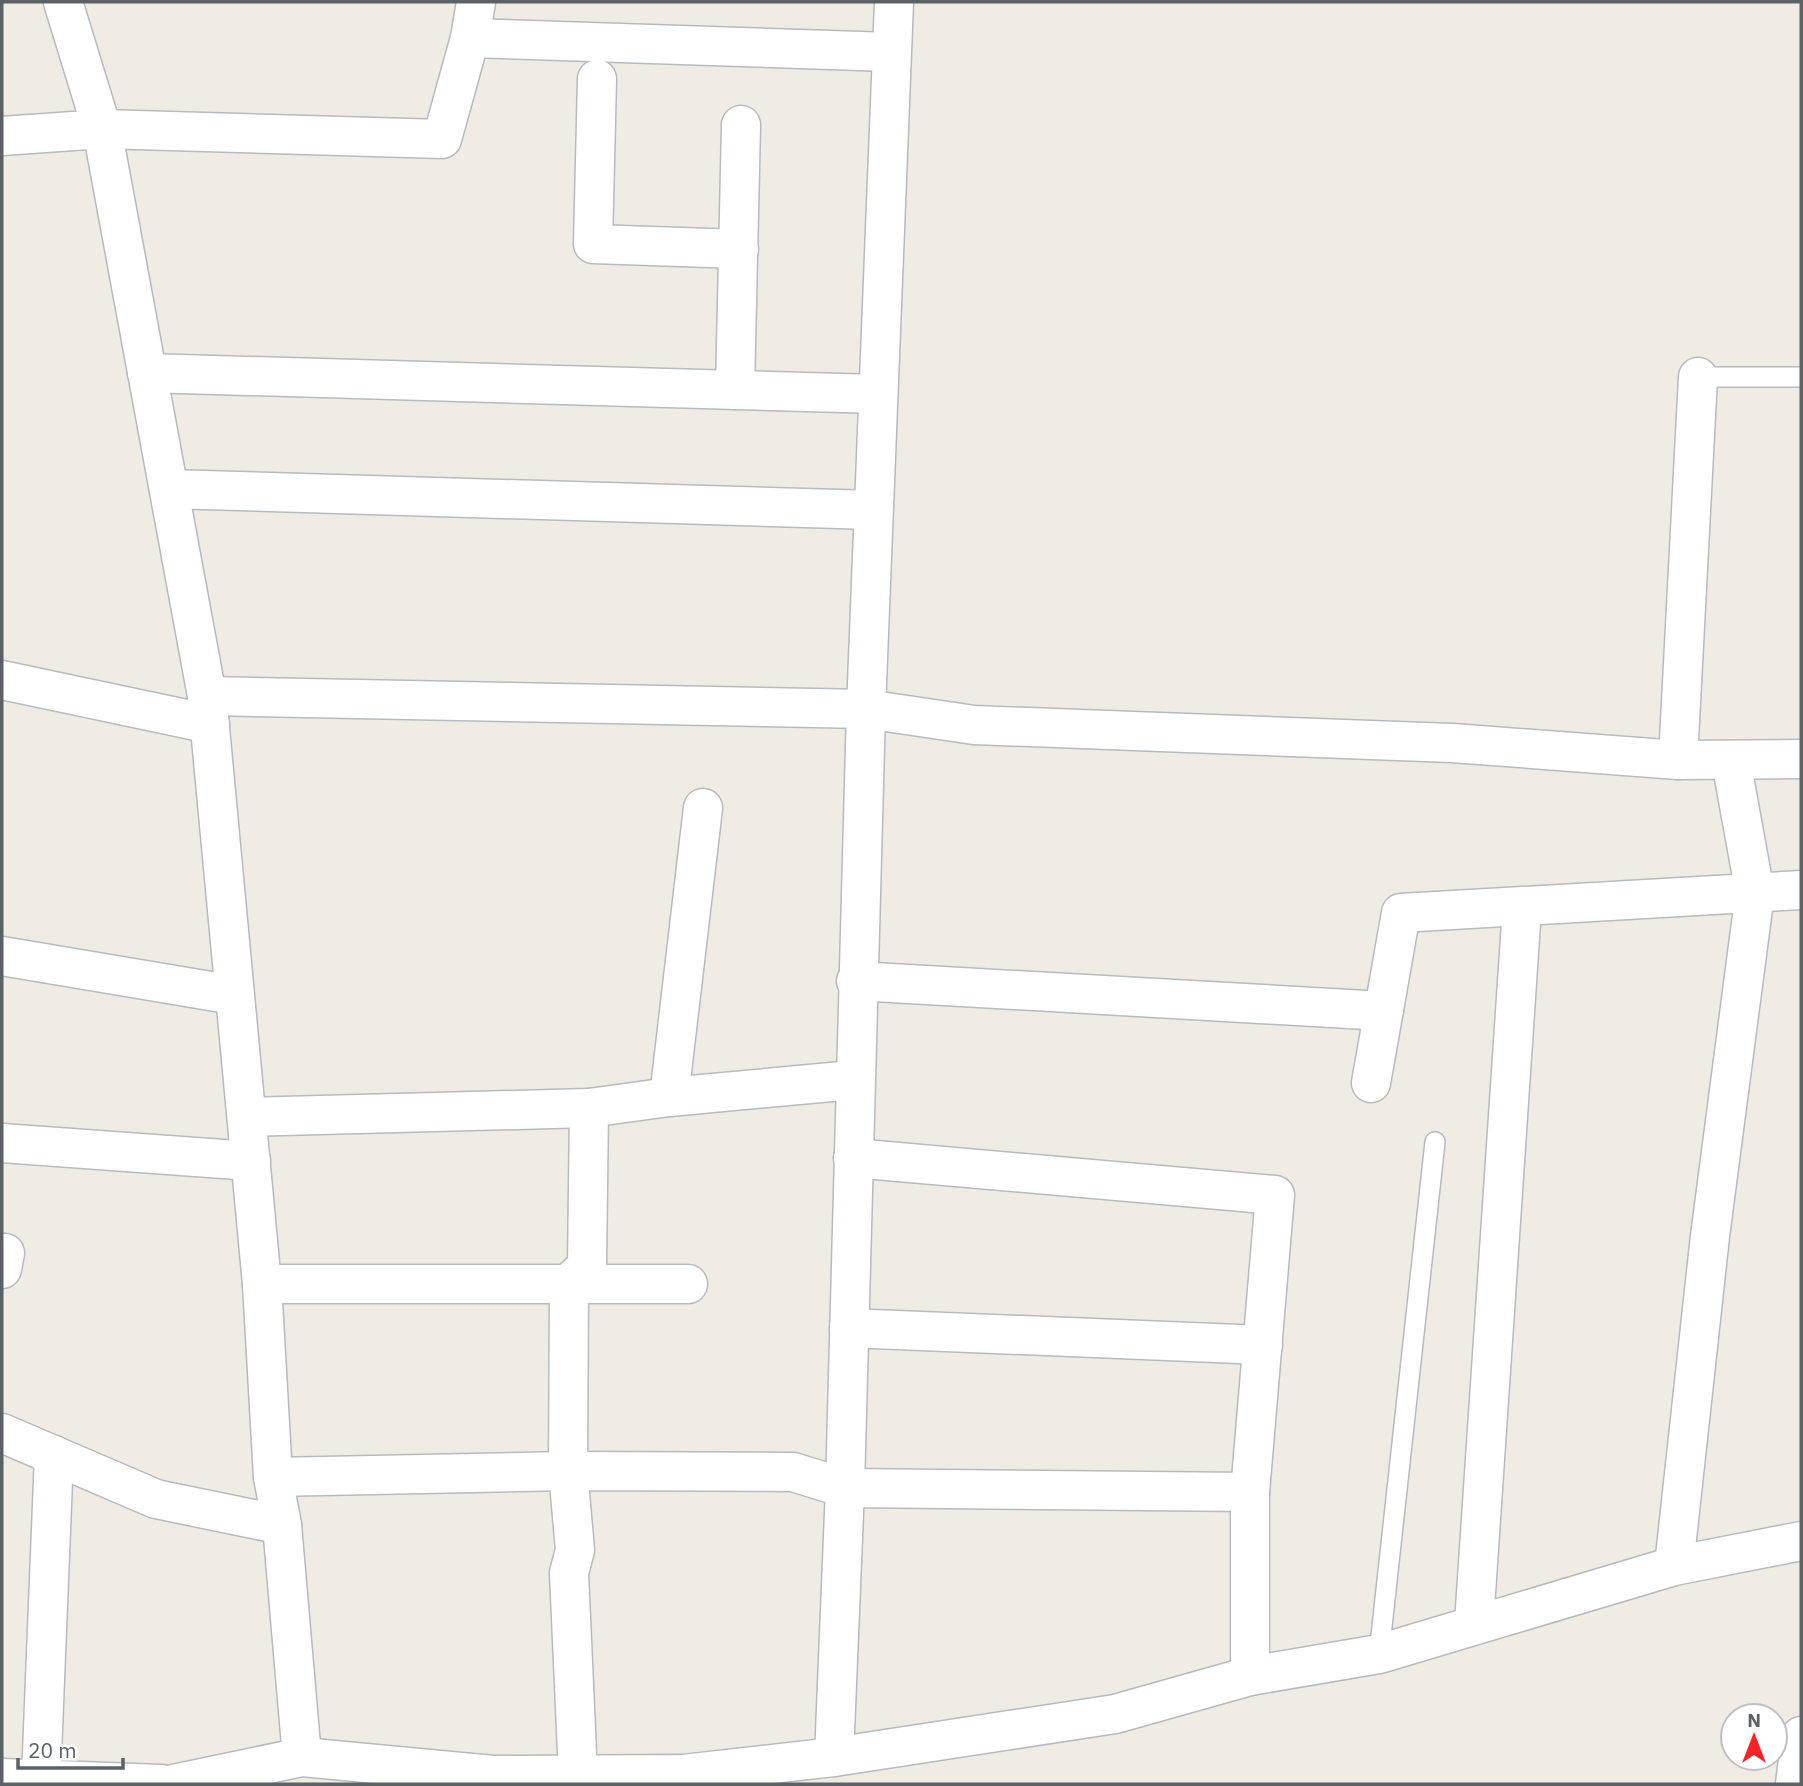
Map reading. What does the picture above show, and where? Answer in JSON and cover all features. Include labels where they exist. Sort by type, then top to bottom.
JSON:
[{"type":"street","points":[[63,2],[102,129],[208,710],[248,1117],[262,1284],[273,1477],[282,1525],[302,1757]]},
{"type":"street","points":[[834,1757],[845,1488],[856,981],[894,2]]},
{"type":"street","points":[[2,136],[102,129],[442,139],[473,20],[891,52]]},
{"type":"street","points":[[597,79],[593,244],[739,249]]},
{"type":"street","points":[[735,390],[741,125]]},
{"type":"street","points":[[147,373],[877,394]]},
{"type":"street","points":[[1678,760],[1698,377]]},
{"type":"street","points":[[169,489],[873,510]]},
{"type":"street","points":[[2,680],[208,710],[866,709],[974,725],[1452,743],[1678,760],[1801,759]]},
{"type":"street","points":[[1674,1566],[1710,1236],[1755,893],[1731,761]]},
{"type":"street","points":[[669,1097],[703,808]]},
{"type":"street","points":[[1371,1083],[1401,913],[1801,890]]},
{"type":"street","points":[[1474,1623],[1522,908]]},
{"type":"street","points":[[2,956],[234,995]]},
{"type":"street","points":[[856,981],[1384,1011]]},
{"type":"street","points":[[248,1117],[589,1108],[669,1097],[853,1080]]},
{"type":"street","points":[[578,1775],[569,1573],[575,1550],[568,1471],[569,1283],[587,1266],[589,1108]]},
{"type":"street","points":[[2,1143],[251,1161]]},
{"type":"street","points":[[853,1158],[1275,1195],[1250,1492],[1250,1676]]},
{"type":"street","points":[[2,1253],[5,1253],[2,1269]]},
{"type":"street","points":[[262,1284],[688,1284]]},
{"type":"street","points":[[849,1328],[1263,1345]]},
{"type":"street","points":[[2,1433],[156,1499],[282,1525]]},
{"type":"street","points":[[41,1779],[54,1455]]},
{"type":"street","points":[[273,1477],[568,1471],[793,1472],[845,1488],[1250,1492]]},
{"type":"street","points":[[173,1784],[302,1757],[493,1775],[578,1775],[683,1774],[834,1757],[1115,1714],[1250,1676],[1380,1654],[1474,1623],[1674,1566],[1801,1541]]},
{"type":"street","points":[[1795,1784],[1801,1736]]},
{"type":"street","points":[[2,1778],[161,1784]]},
{"type":"lane","points":[[1698,377],[1801,377]]},
{"type":"lane","points":[[1380,1654],[1435,1142]]}]
